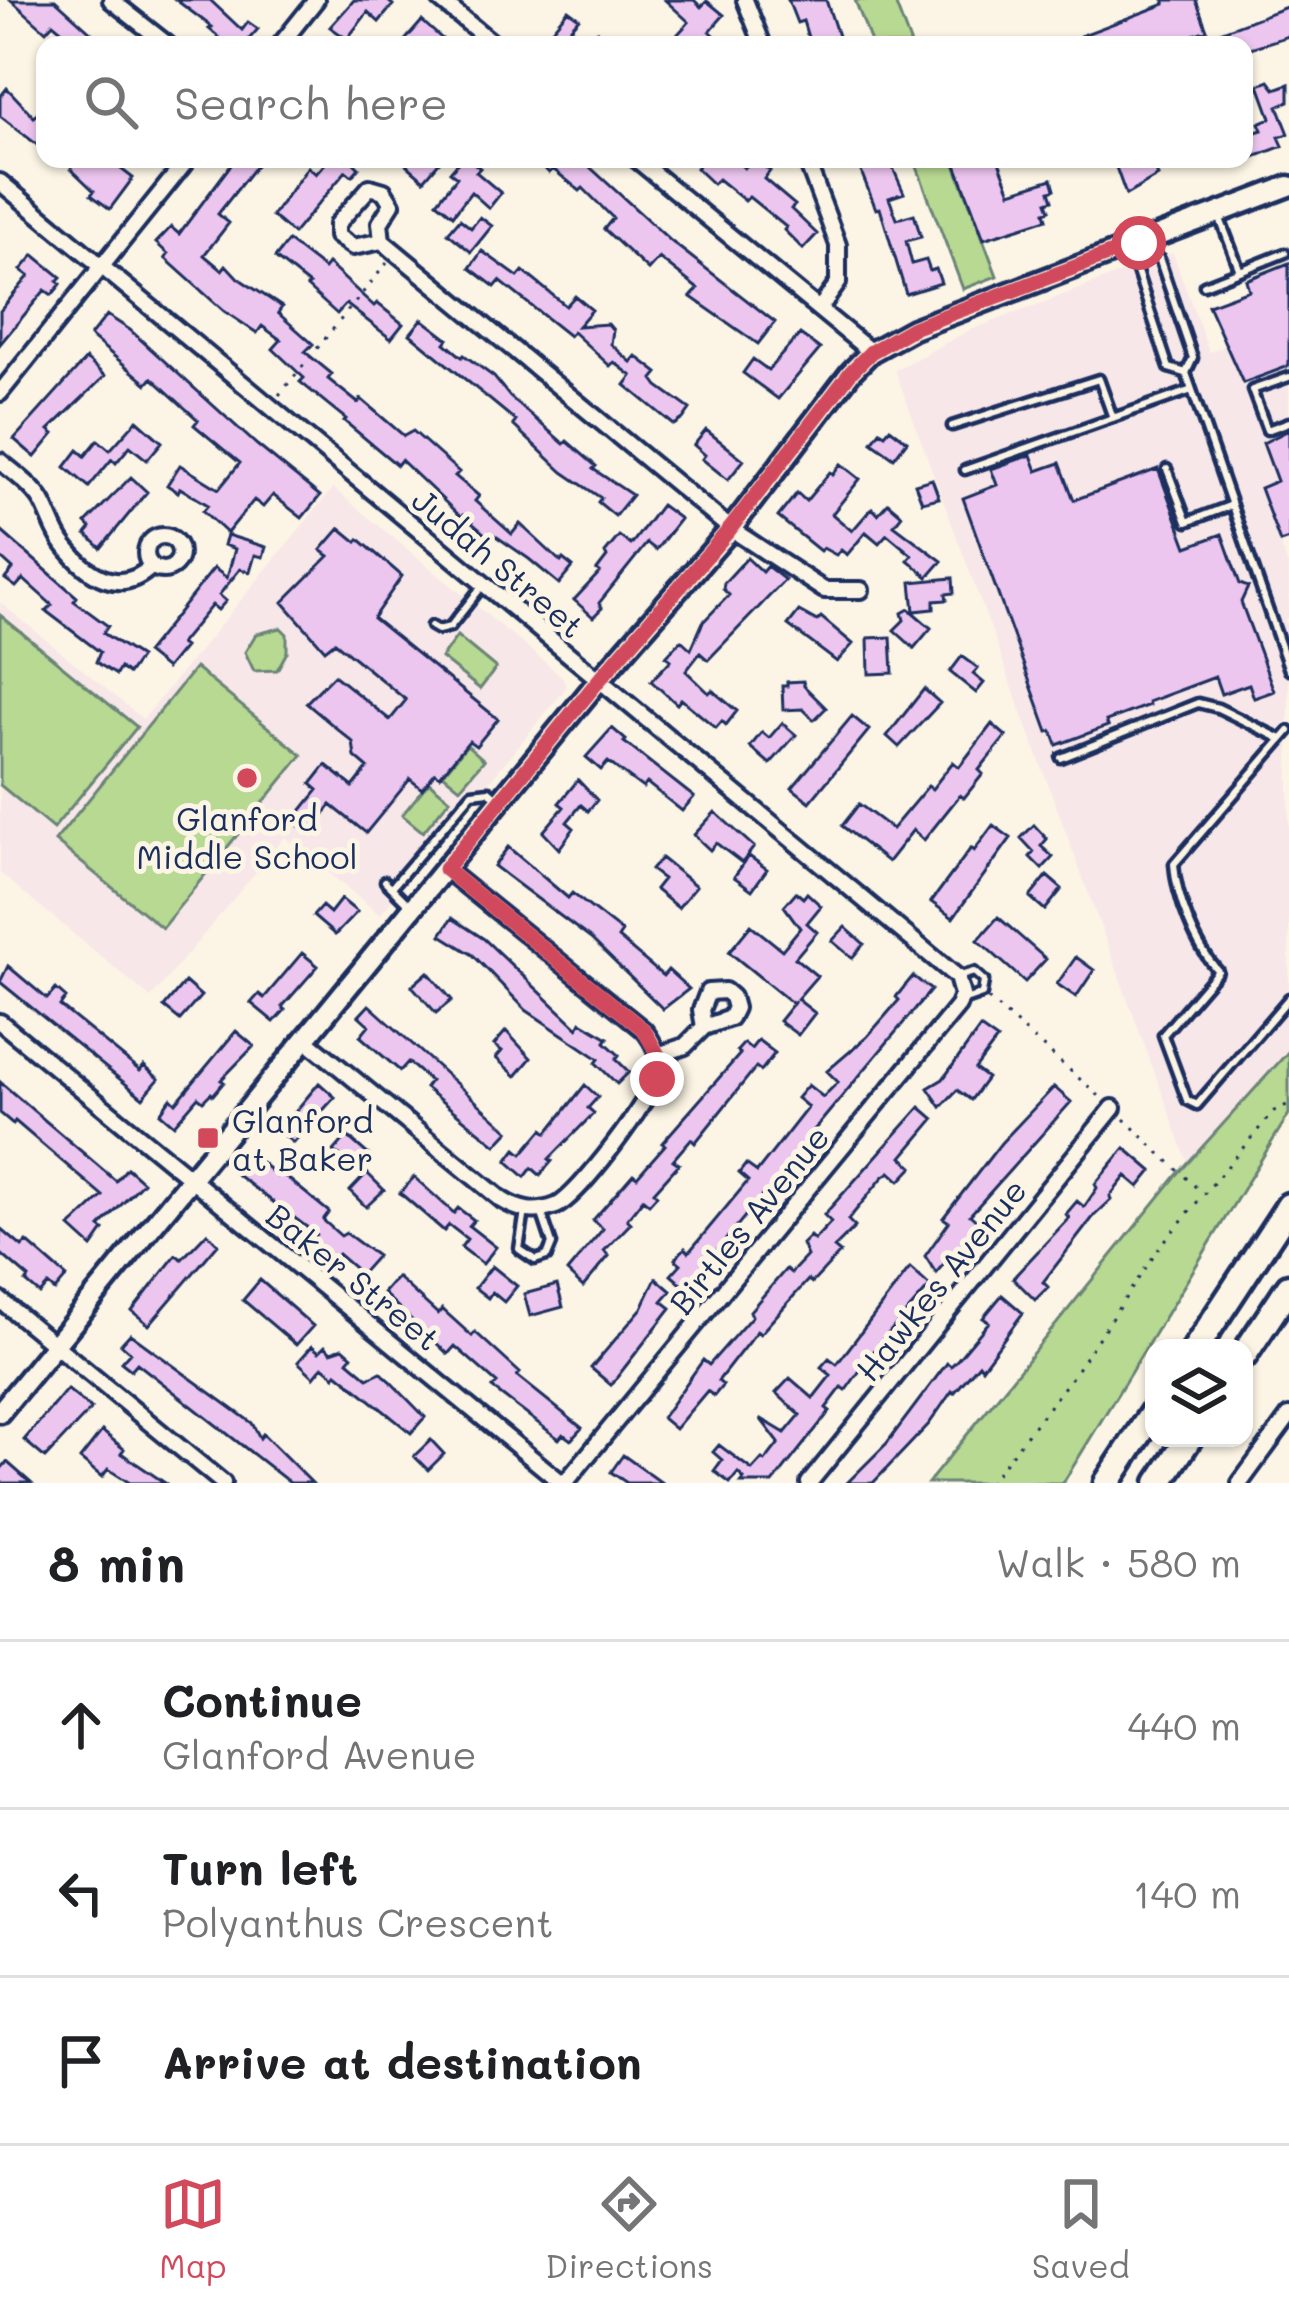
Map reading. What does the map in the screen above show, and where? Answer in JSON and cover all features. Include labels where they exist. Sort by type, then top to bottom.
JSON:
[{"type":"highway","points":[[1202,1339],[1288,1208]]},
{"type":"highway","points":[[1253,1341],[1289,1287]]},
{"type":"highway","points":[[1107,1483],[1145,1425]]},
{"type":"highway","points":[[1160,1483],[1183,1447]]},
{"type":"main road","points":[[0,1412],[871,352],[913,328],[1141,249],[1289,186]]},
{"type":"street","points":[[111,0],[157,36]]},
{"type":"street","points":[[287,36],[316,0]]},
{"type":"street","points":[[440,0],[484,36]]},
{"type":"street","points":[[746,0],[760,36]]},
{"type":"street","points":[[0,393],[181,168]]},
{"type":"street","points":[[647,168],[871,352]]},
{"type":"street","points":[[809,168],[838,245],[838,283],[820,308]]},
{"type":"street","name":"Judah Street","points":[[0,182],[599,680],[959,988]]},
{"type":"street","points":[[382,241],[352,247],[337,236],[337,224],[370,188],[384,190],[392,204],[380,223],[382,241],[730,529],[824,590],[861,590]]},
{"type":"street","points":[[0,461],[32,488],[64,545],[92,571],[124,583],[139,579],[152,566]]},
{"type":"street","points":[[305,1040],[502,1200],[533,1211],[568,1199],[643,1104],[657,1079],[658,1055],[644,1030],[445,869]]},
{"type":"street","name":"Birtles Avenue","points":[[564,1483],[959,988]]},
{"type":"street","name":"Baker Street","points":[[0,1022],[564,1483]]},
{"type":"street","points":[[658,1055],[685,1046],[704,1027]]},
{"type":"street","name":"Hawkes Avenue","points":[[809,1483],[1113,1108]]},
{"type":"street","points":[[0,1300],[223,1483]]},
{"type":"street","points":[[1240,1483],[1289,1416]]},
{"type":"lane","points":[[1218,213],[1240,271]]},
{"type":"lane","points":[[1186,373],[1169,368],[1134,263],[1141,249],[1159,258],[1193,358],[1186,373],[1289,670]]},
{"type":"lane","points":[[1204,284],[1285,253]]},
{"type":"lane","points":[[1289,377],[1252,390],[1267,430],[1289,422]]},
{"type":"lane","points":[[952,426],[1100,379],[1113,418]]},
{"type":"lane","points":[[965,470],[1192,390]]},
{"type":"lane","points":[[1168,469],[1187,522],[1233,505]]},
{"type":"lane","points":[[431,626],[437,630],[450,627],[483,585]]},
{"type":"lane","points":[[1061,758],[1198,704],[1218,708],[1281,740]]},
{"type":"lane","points":[[1289,731],[1174,864],[1175,884],[1202,953],[1219,971],[1163,1035],[1186,1100],[1197,1105],[1289,998]]},
{"type":"lane","points":[[413,908],[389,884],[472,793],[489,791],[500,801]]},
{"type":"lane","points":[[968,972],[984,981],[982,994],[959,988],[968,972]]},
{"type":"lane","points":[[533,1211],[552,1244],[547,1256],[535,1260],[519,1249],[533,1211]]},
{"type":"path","points":[[269,407],[395,252]]},
{"type":"path","points":[[982,994],[1202,1193]]},
{"type":"path","points":[[989,1483],[1069,1381],[1116,1307],[1202,1193],[1274,1111],[1289,1104]]},
{"type":"shaded area","points":[[1173,253],[1209,352],[1289,322],[1289,539],[1280,543],[1289,569],[1289,617],[1285,619],[1289,631],[1289,1051],[1188,1163],[895,370],[968,331]]},
{"type":"shaded area","name":"Glanford Middle School","points":[[333,488],[563,677],[566,688],[380,915],[285,837],[151,998],[0,873],[0,602],[143,719]]},
{"type":"green space","points":[[855,0],[894,0],[908,36],[869,36]]},
{"type":"green space","points":[[917,168],[956,168],[997,276],[963,289]]},
{"type":"green space","points":[[0,615],[137,727],[53,829],[0,785]]},
{"type":"green space","points":[[281,628],[287,634],[287,652],[277,670],[254,671],[245,652],[256,634]]},
{"type":"green space","points":[[457,636],[496,668],[480,689],[441,658]]},
{"type":"green space","points":[[195,668],[302,755],[162,928],[55,841]]},
{"type":"green space","points":[[467,745],[484,760],[460,788],[443,774]]},
{"type":"green space","points":[[429,782],[450,799],[423,832],[402,815]]},
{"type":"green space","points":[[1289,1051],[1289,1114],[1151,1339],[1145,1339],[1145,1349],[1063,1483],[928,1483],[1176,1176]]},
{"type":"building","points":[[11,0],[55,0],[95,36],[68,36],[53,23],[46,31]]},
{"type":"building","points":[[176,0],[210,0],[242,30],[248,22],[258,29],[252,36],[217,36],[209,29],[212,27]]},
{"type":"building","points":[[354,0],[387,0],[393,5],[379,22],[368,12],[349,36],[330,27]]},
{"type":"building","points":[[665,0],[694,0],[701,7],[707,1],[724,15],[710,31],[715,36],[677,35],[689,22]]},
{"type":"building","points":[[788,0],[826,0],[838,36],[808,36],[803,21],[797,23]]},
{"type":"building","points":[[1164,0],[1196,0],[1207,30],[1191,36],[1080,36],[1165,4]]},
{"type":"building","points":[[1289,6],[1289,36],[1253,47],[1253,36],[1209,36]]},
{"type":"building","points":[[568,10],[579,18],[570,28],[580,36],[549,33]]},
{"type":"building","points":[[422,21],[439,36],[409,36]]},
{"type":"building","points":[[1269,81],[1275,89],[1289,84],[1289,101],[1278,106],[1289,134],[1279,137],[1283,146],[1254,157],[1253,133],[1262,130],[1259,123],[1271,118],[1259,85]]},
{"type":"building","points":[[7,88],[36,114],[36,144],[0,116],[0,97]]},
{"type":"building","points":[[120,168],[133,178],[110,209],[91,195],[94,191],[71,169]]},
{"type":"building","points":[[228,168],[254,168],[218,214],[229,223],[204,255],[222,270],[226,265],[282,307],[278,313],[313,344],[305,352],[332,374],[328,379],[358,403],[361,399],[404,436],[413,431],[459,472],[455,476],[479,496],[475,501],[512,534],[520,524],[561,562],[573,567],[559,584],[490,532],[487,536],[461,517],[401,460],[397,465],[300,382],[304,378],[273,349],[281,340],[262,326],[257,333],[224,311],[165,258],[168,254],[156,243],[171,227],[179,234]]},
{"type":"building","points":[[307,168],[316,174],[321,168],[359,168],[352,176],[346,171],[293,234],[272,216]]},
{"type":"building","points":[[410,168],[434,168],[424,180]]},
{"type":"building","points":[[480,168],[476,172],[501,193],[489,208],[471,192],[453,215],[437,202],[457,177],[450,172]]},
{"type":"building","points":[[544,168],[591,168],[672,242],[775,322],[758,344],[691,297],[698,289],[659,258],[648,270],[604,229],[613,218],[583,188],[580,191],[553,169],[549,173]]},
{"type":"building","points":[[696,168],[766,168],[770,171],[764,179],[795,205],[791,209],[817,234],[803,249],[786,227],[749,197],[745,201],[718,179],[713,184]]},
{"type":"building","points":[[860,168],[893,168],[904,193],[889,198],[897,219],[914,214],[921,237],[906,241],[912,264],[926,260],[941,283],[906,294],[880,208],[876,209]]},
{"type":"building","points":[[957,168],[1002,168],[1011,192],[1052,179],[1055,189],[1050,191],[1053,200],[1047,202],[1047,219],[984,239]]},
{"type":"building","points":[[1116,168],[1155,168],[1158,176],[1126,195]]},
{"type":"building","points":[[480,217],[492,226],[471,252],[448,233],[460,219],[471,228]]},
{"type":"building","points":[[288,241],[324,269],[328,264],[374,306],[377,303],[403,324],[391,339],[346,304],[337,314],[275,258]]},
{"type":"building","points":[[482,251],[518,277],[523,271],[566,306],[575,296],[592,310],[578,326],[608,324],[613,330],[611,344],[631,362],[636,356],[658,373],[653,379],[658,386],[690,409],[683,419],[674,425],[625,385],[632,376],[614,362],[610,366],[573,332],[569,336],[500,281],[495,287],[470,268]]},
{"type":"building","points":[[34,255],[61,277],[57,281],[61,284],[52,295],[45,290],[0,344],[0,311],[29,276],[21,270]]},
{"type":"building","points":[[1289,263],[1289,366],[1243,383],[1208,305],[1249,290],[1246,280]]},
{"type":"building","points":[[107,315],[320,496],[302,518],[273,495],[263,507],[254,500],[227,533],[203,511],[208,505],[167,485],[180,465],[219,489],[240,463],[194,425],[198,420],[152,378],[147,384],[90,336]]},
{"type":"building","points":[[422,319],[462,357],[494,377],[564,444],[567,441],[596,466],[593,469],[632,495],[615,516],[598,502],[601,498],[563,472],[513,425],[516,421],[410,334]]},
{"type":"building","points":[[800,334],[820,349],[778,399],[743,373],[753,359],[768,370]]},
{"type":"building","points":[[86,359],[105,376],[49,430],[54,434],[35,457],[14,439]]},
{"type":"building","points":[[137,420],[162,442],[147,460],[130,446],[89,487],[65,467],[78,450],[85,456],[98,440],[110,450]]},
{"type":"building","points":[[890,428],[907,441],[894,458],[872,442],[880,431],[885,434]]},
{"type":"building","points":[[706,430],[744,460],[728,480],[702,459],[705,455],[694,445]]},
{"type":"building","points":[[1289,430],[1289,539],[1280,542],[1260,488],[1277,481],[1263,443]]},
{"type":"building","points":[[1031,455],[1037,471],[1060,463],[1074,500],[1158,469],[1187,547],[1222,534],[1240,584],[1248,587],[1241,602],[1274,691],[1254,698],[1249,684],[1221,694],[1215,677],[1057,745],[1052,731],[1048,732],[963,498],[997,485],[991,469]]},
{"type":"building","points":[[841,464],[860,479],[832,514],[852,531],[872,508],[878,514],[888,503],[902,515],[894,525],[942,561],[928,577],[908,560],[912,555],[887,534],[879,543],[866,532],[847,555],[841,550],[836,555],[823,548],[820,551],[778,517],[797,493],[806,501]]},
{"type":"building","points":[[131,477],[147,492],[101,548],[86,534],[91,528],[86,523]]},
{"type":"building","points":[[932,479],[939,498],[922,502],[915,484]]},
{"type":"building","points":[[661,505],[680,519],[656,550],[647,543],[593,617],[574,600],[600,572],[605,553],[619,536],[631,545]]},
{"type":"building","points":[[340,528],[402,576],[373,618],[498,719],[476,746],[469,741],[440,776],[435,773],[422,789],[410,779],[366,833],[331,805],[309,834],[293,821],[318,790],[311,784],[326,765],[353,787],[368,768],[355,757],[353,742],[306,703],[334,675],[390,720],[406,700],[335,642],[325,650],[283,602],[329,556],[321,550]]},
{"type":"building","points":[[0,530],[77,597],[74,601],[108,626],[103,633],[140,657],[128,674],[120,668],[116,675],[96,662],[100,652],[46,611],[52,605],[23,579],[16,587],[5,579],[13,569],[0,557]]},
{"type":"building","points":[[227,535],[266,547],[263,557],[255,555],[250,572],[240,569],[219,595],[226,601],[218,610],[212,605],[166,669],[146,653],[214,568],[227,578],[235,549],[224,545]]},
{"type":"building","points":[[747,558],[762,572],[767,566],[785,580],[708,660],[700,653],[686,671],[737,711],[726,725],[722,721],[716,728],[651,681],[671,660],[666,656],[681,640],[691,649],[703,622],[729,595],[724,583]]},
{"type":"building","points":[[953,578],[954,593],[946,594],[947,600],[934,601],[934,609],[914,611],[911,582]]},
{"type":"building","points":[[909,609],[931,628],[914,648],[894,630]]},
{"type":"building","points":[[799,611],[817,621],[821,617],[853,644],[837,662],[788,625]]},
{"type":"building","points":[[891,637],[893,673],[869,674],[868,638]]},
{"type":"building","points":[[962,656],[978,668],[973,674],[984,683],[976,693],[950,672]]},
{"type":"building","points":[[803,681],[826,708],[814,720],[803,709],[783,710],[782,686]]},
{"type":"building","points":[[924,689],[940,703],[899,747],[887,736]]},
{"type":"building","points":[[852,716],[869,730],[810,802],[792,788]]},
{"type":"building","points":[[782,723],[796,735],[770,764],[750,747],[762,732],[769,738]]},
{"type":"building","points":[[992,724],[1006,736],[979,770],[983,774],[924,840],[913,830],[888,862],[842,826],[859,804],[892,829],[953,762],[959,767]]},
{"type":"building","points":[[612,728],[694,797],[682,811],[647,783],[643,788],[608,762],[601,770],[586,757]]},
{"type":"building","points":[[578,780],[597,800],[588,811],[581,805],[567,822],[574,828],[559,849],[543,832]]},
{"type":"building","points":[[715,812],[754,847],[742,863],[716,843],[710,850],[694,835]]},
{"type":"building","points":[[993,825],[1011,838],[953,918],[931,902]]},
{"type":"building","points":[[1034,825],[1047,839],[1041,846],[1053,857],[1042,869],[1021,838]]},
{"type":"building","points":[[508,847],[568,898],[572,893],[622,932],[618,938],[663,976],[668,970],[689,989],[663,1009],[591,939],[494,866]]},
{"type":"building","points":[[749,856],[767,869],[752,890],[734,877]]},
{"type":"building","points":[[661,858],[696,886],[678,908],[655,889],[663,879],[651,870]]},
{"type":"building","points":[[1047,876],[1062,889],[1045,910],[1030,897]]},
{"type":"building","points":[[796,892],[803,898],[807,893],[821,906],[807,923],[817,932],[795,958],[817,976],[797,999],[815,1013],[798,1035],[779,1021],[793,1004],[729,952],[751,925],[782,950],[800,928],[784,906]]},
{"type":"building","points":[[341,899],[357,912],[335,935],[313,916],[322,906],[330,913]]},
{"type":"building","points":[[998,917],[1046,959],[1025,982],[978,940]]},
{"type":"building","points":[[452,918],[484,939],[578,1028],[581,1022],[608,1038],[605,1042],[629,1072],[617,1084],[596,1063],[599,1059],[526,1010],[473,955],[441,935]]},
{"type":"building","points":[[845,927],[864,944],[852,958],[832,941]]},
{"type":"building","points":[[302,953],[318,966],[274,1022],[251,1003],[259,994],[264,998]]},
{"type":"building","points":[[1076,957],[1094,970],[1076,997],[1057,984]]},
{"type":"building","points":[[8,966],[47,999],[56,989],[66,998],[60,1006],[140,1071],[144,1066],[159,1079],[143,1098],[0,982]]},
{"type":"building","points":[[428,972],[452,1000],[436,1013],[412,986]]},
{"type":"building","points":[[913,976],[931,990],[809,1136],[768,1196],[764,1193],[686,1288],[671,1275],[681,1264],[675,1259],[685,1248],[689,1252],[748,1181],[739,1173],[746,1164],[757,1172],[808,1107],[797,1098],[808,1085],[823,1097],[838,1082],[827,1071],[867,1037]]},
{"type":"building","points":[[185,982],[201,996],[180,1020],[164,1007]]},
{"type":"building","points":[[369,1005],[509,1131],[496,1145],[425,1088],[430,1081],[408,1062],[400,1071],[360,1036],[369,1025],[359,1016]]},
{"type":"building","points":[[980,1028],[997,1040],[975,1069],[987,1078],[971,1100],[957,1090],[941,1107],[928,1088],[943,1079]]},
{"type":"building","points":[[236,1031],[254,1046],[213,1095],[203,1101],[198,1097],[174,1125],[160,1113],[171,1098],[176,1103]]},
{"type":"building","points":[[506,1031],[531,1058],[516,1076],[496,1058],[502,1051],[494,1045]]},
{"type":"building","points":[[758,1040],[775,1053],[761,1071],[756,1067],[695,1143],[691,1139],[673,1160],[679,1164],[649,1204],[643,1199],[627,1219],[631,1223],[604,1251],[609,1256],[583,1287],[567,1272],[603,1229],[593,1220],[665,1145],[662,1143],[740,1054],[737,1051],[744,1043],[751,1049]]},
{"type":"building","points":[[0,1082],[116,1181],[127,1168],[143,1182],[100,1227],[104,1230],[92,1247],[70,1227],[103,1196],[0,1113]]},
{"type":"building","points":[[319,1083],[335,1097],[293,1143],[279,1131]]},
{"type":"building","points":[[585,1085],[598,1097],[588,1108],[594,1113],[549,1159],[540,1175],[532,1168],[525,1177],[507,1161],[516,1149],[522,1154],[543,1129],[547,1133]]},
{"type":"building","points":[[1054,1087],[1071,1102],[970,1215],[979,1223],[936,1273],[925,1256],[949,1222],[943,1218],[1001,1143]]},
{"type":"building","points":[[920,1107],[934,1119],[902,1157],[913,1167],[900,1181],[890,1172],[883,1177],[848,1220],[855,1227],[834,1248],[840,1253],[812,1283],[808,1280],[760,1334],[757,1331],[718,1381],[723,1385],[714,1396],[707,1391],[675,1429],[662,1418],[703,1360],[709,1365],[786,1269],[791,1273],[807,1256],[802,1244],[810,1236],[814,1240],[831,1222],[824,1215]]},
{"type":"building","points":[[347,1136],[371,1157],[358,1172],[334,1151]]},
{"type":"building","points":[[1125,1148],[1152,1171],[1139,1187],[1126,1176],[1043,1282],[1048,1287],[1035,1300],[1013,1278],[1069,1218],[1066,1214],[1077,1201],[1084,1207],[1095,1184]]},
{"type":"building","points":[[248,1151],[329,1212],[323,1220],[341,1236],[346,1233],[377,1256],[361,1274],[338,1254],[332,1260],[310,1241],[316,1234],[232,1171]]},
{"type":"building","points":[[367,1173],[384,1190],[366,1207],[350,1191]]},
{"type":"building","points":[[414,1177],[454,1213],[458,1208],[474,1220],[469,1226],[496,1247],[483,1264],[461,1247],[467,1239],[449,1225],[444,1231],[400,1193]]},
{"type":"building","points":[[0,1228],[22,1247],[27,1242],[67,1277],[55,1291],[48,1285],[40,1294],[0,1253]]},
{"type":"building","points":[[207,1233],[218,1244],[149,1325],[132,1311],[176,1255],[182,1259]]},
{"type":"building","points":[[492,1266],[517,1286],[504,1302],[492,1292],[488,1298],[475,1288]]},
{"type":"building","points":[[910,1268],[930,1286],[846,1390],[842,1387],[826,1408],[830,1411],[773,1483],[741,1483],[744,1479],[738,1473],[730,1483],[714,1471],[722,1460],[713,1452],[719,1445],[752,1470],[765,1461],[779,1443],[760,1418],[785,1433],[800,1415],[776,1393],[790,1378],[813,1398],[831,1375],[821,1367],[829,1358],[837,1364]]},
{"type":"building","points":[[397,1277],[438,1314],[442,1309],[472,1336],[475,1332],[520,1373],[517,1376],[582,1428],[571,1440],[563,1434],[559,1439],[492,1388],[497,1383],[455,1346],[448,1354],[383,1293]]},
{"type":"building","points":[[656,1278],[671,1291],[662,1301],[671,1308],[611,1385],[591,1368],[642,1308]]},
{"type":"building","points":[[260,1280],[313,1326],[296,1345],[243,1300]]},
{"type":"building","points":[[557,1285],[563,1307],[530,1316],[524,1294]]},
{"type":"building","points":[[1002,1295],[1023,1313],[982,1368],[979,1364],[952,1391],[929,1424],[873,1483],[847,1483],[887,1443],[947,1363],[951,1366],[989,1322],[983,1318]]},
{"type":"building","points":[[130,1334],[252,1423],[260,1438],[263,1434],[312,1483],[290,1483],[137,1363],[131,1370],[121,1362],[130,1352],[121,1344]]},
{"type":"building","points":[[312,1346],[319,1352],[325,1346],[331,1352],[343,1348],[352,1356],[348,1361],[368,1378],[381,1372],[425,1417],[411,1433],[337,1373],[323,1366],[314,1377],[298,1362]]},
{"type":"building","points":[[67,1389],[91,1409],[45,1458],[24,1440]]},
{"type":"building","points":[[102,1431],[124,1449],[121,1453],[165,1483],[130,1483],[108,1469],[102,1477],[80,1459]]},
{"type":"building","points":[[431,1440],[444,1454],[428,1470],[414,1456]]},
{"type":"building","points":[[623,1455],[662,1483],[627,1483],[611,1472]]},
{"type":"building","points":[[7,1462],[31,1483],[0,1483],[0,1470]]},
{"type":"place","name":"Glanford Middle School","points":[[247,778]]},
{"type":"place","name":"Glanford at Baker","points":[[208,1138]]},
{"type":"route","points":[[657,1079],[658,1055],[644,1030],[445,869],[730,529],[871,352],[913,328],[1139,243]]}]
